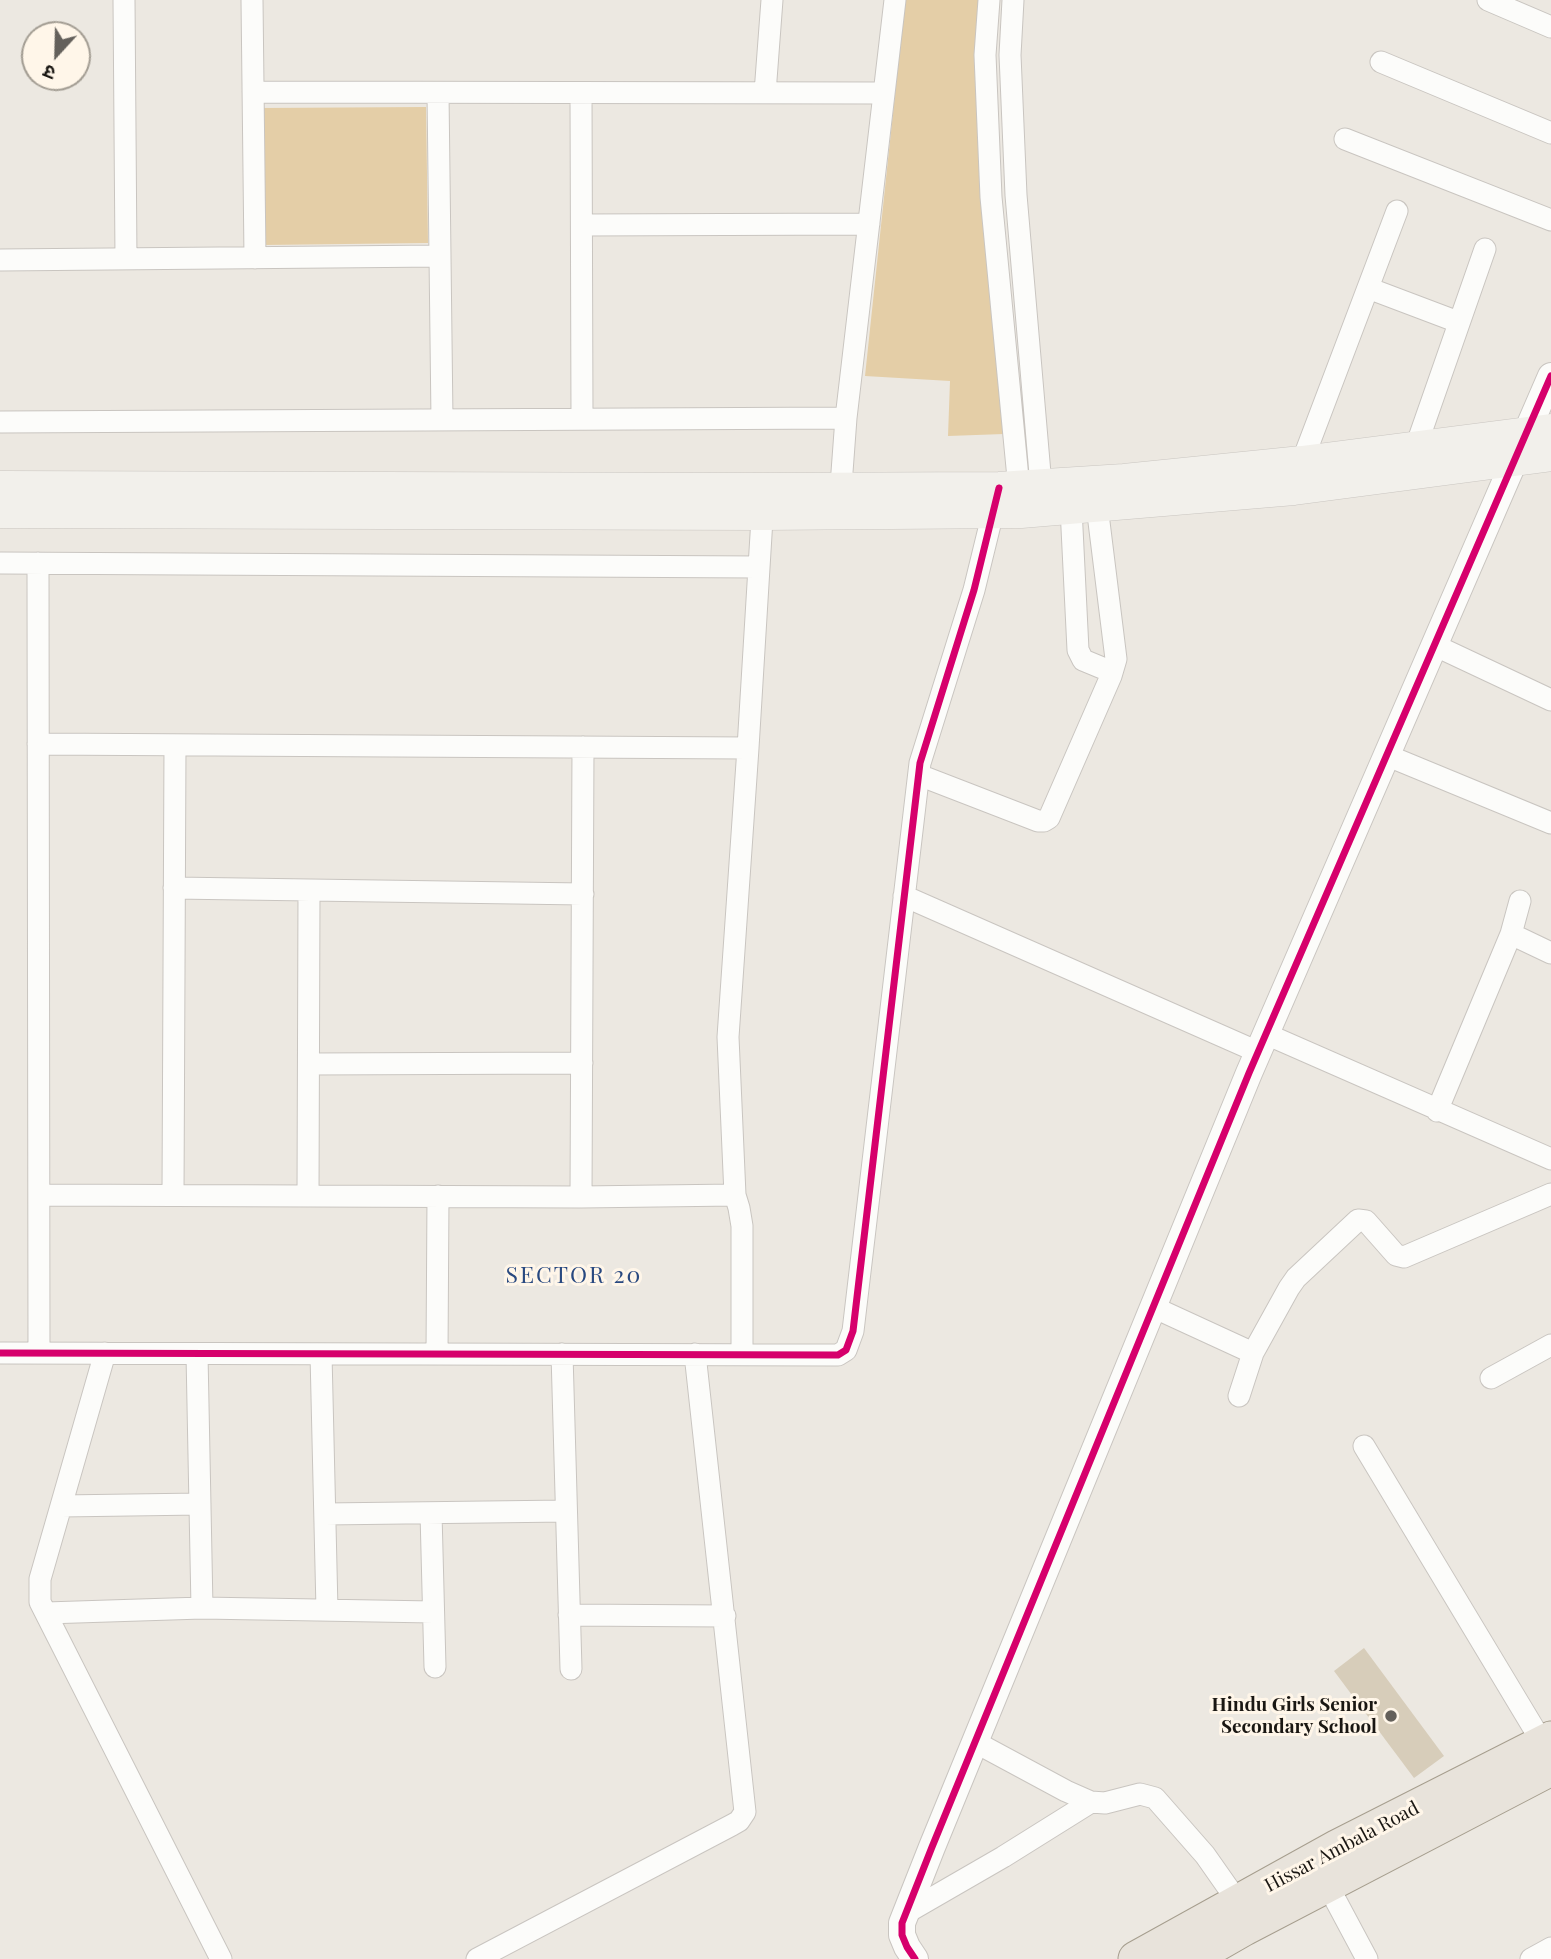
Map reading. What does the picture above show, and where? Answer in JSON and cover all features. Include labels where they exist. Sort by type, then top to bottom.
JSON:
[{"type":"main road","points":[[0,512],[840,500],[1035,501],[1294,489],[1411,460],[1530,442],[1551,455]]},
{"type":"main road","points":[[1035,501],[1302,462],[1411,460]]},
{"type":"main road","points":[[0,487],[762,502]]},
{"type":"main road","name":"Hissar Ambala Road","points":[[1189,1959],[1328,1886],[1549,1751]]},
{"type":"main road","name":"Hissar Ambala Road","points":[[1136,1959],[1339,1847],[1549,1751]]},
{"type":"street","points":[[124,0],[126,259]]},
{"type":"street","points":[[252,0],[255,258]]},
{"type":"street","points":[[765,93],[772,0]]},
{"type":"street","points":[[840,500],[846,418],[895,0]]},
{"type":"street","points":[[989,0],[985,55],[991,197],[1035,501],[1078,650],[1083,660],[1112,672]]},
{"type":"street","points":[[919,775],[1038,821],[1048,819],[1112,672],[1116,655],[1035,501],[1016,195],[1010,55],[1013,0]]},
{"type":"street","points":[[1488,0],[1551,27]]},
{"type":"street","points":[[1381,62],[1551,133]]},
{"type":"street","points":[[253,92],[884,93]]},
{"type":"street","points":[[438,93],[442,420]]},
{"type":"street","points":[[581,93],[582,419]]},
{"type":"street","points":[[1345,139],[1551,220]]},
{"type":"street","points":[[1302,462],[1397,211]]},
{"type":"street","points":[[582,225],[869,224]]},
{"type":"street","points":[[1411,460],[1485,248]]},
{"type":"street","points":[[0,260],[440,256]]},
{"type":"street","points":[[1368,288],[1458,321]]},
{"type":"street","points":[[915,1959],[906,1947],[902,1935],[902,1923],[906,1913],[1262,1043],[1434,645],[1530,442],[1551,376]]},
{"type":"street","points":[[0,422],[846,418]]},
{"type":"street","points":[[0,1353],[838,1355],[846,1350],[850,1343],[920,764],[974,590],[1035,501]]},
{"type":"street","points":[[742,1354],[742,1226],[735,1195],[728,1037],[762,502]]},
{"type":"street","points":[[0,563],[759,567]]},
{"type":"street","points":[[38,563],[40,1353]]},
{"type":"street","points":[[1434,645],[1551,700]]},
{"type":"street","points":[[38,744],[748,748]]},
{"type":"street","points":[[173,1195],[174,745]]},
{"type":"street","points":[[582,1197],[583,747]]},
{"type":"street","points":[[1386,755],[1551,823]]},
{"type":"street","points":[[174,888],[583,894]]},
{"type":"street","points":[[308,1196],[309,891]]},
{"type":"street","points":[[904,896],[1551,1159]]},
{"type":"street","points":[[1437,1111],[1511,934],[1520,901]]},
{"type":"street","points":[[1511,934],[1551,953]]},
{"type":"street","points":[[309,1064],[582,1063]]},
{"type":"street","points":[[1239,1396],[1253,1353],[1296,1278],[1358,1220],[1366,1221],[1396,1255],[1404,1257],[1551,1194]]},
{"type":"street","points":[[39,1195],[735,1195]]},
{"type":"street","points":[[437,1354],[438,1196]]},
{"type":"street","points":[[1153,1307],[1253,1353]]},
{"type":"street","points":[[1491,1378],[1551,1345]]},
{"type":"street","points":[[105,1353],[40,1579],[40,1602],[215,1957]]},
{"type":"street","points":[[197,1353],[202,1608]]},
{"type":"street","points":[[321,1354],[327,1610]]},
{"type":"street","points":[[562,1354],[570,1669]]},
{"type":"street","points":[[477,1959],[720,1831],[742,1817],[746,1807],[695,1354]]},
{"type":"street","points":[[1364,1446],[1549,1751]]},
{"type":"street","points":[[61,1506],[200,1504]]},
{"type":"street","points":[[325,1514],[566,1511]]},
{"type":"street","points":[[430,1513],[435,1667]]},
{"type":"street","points":[[46,1613],[202,1608],[433,1612]]},
{"type":"street","points":[[569,1615],[725,1616]]},
{"type":"street","points":[[975,1742],[1091,1802],[1105,1803],[1140,1794],[1155,1798],[1205,1855],[1238,1902]]},
{"type":"street","points":[[906,1913],[1091,1802]]},
{"type":"street","points":[[1328,1886],[1367,1959]]},
{"type":"street","points":[[1531,1959],[1551,1948]]},
{"type":"shaded area","points":[[905,0],[982,0],[1004,434],[948,436],[950,381],[865,376]]},
{"type":"shaded area","points":[[426,107],[428,243],[263,245],[261,108]]},
{"type":"building","points":[[1364,1648],[1444,1756],[1414,1778],[1334,1671]]},
{"type":"cycle path","points":[[915,1959],[902,1935],[902,1923],[932,1847],[1249,1073],[1551,376]]},
{"type":"cycle path","points":[[0,1353],[838,1355],[846,1350],[853,1331],[920,763],[974,590],[999,488]]},
{"type":"place","name":"Hindu Girls Senior Secondary School","points":[[1391,1716]]},
{"type":"district","name":"SECTOR 20","points":[[574,1276]]}]
